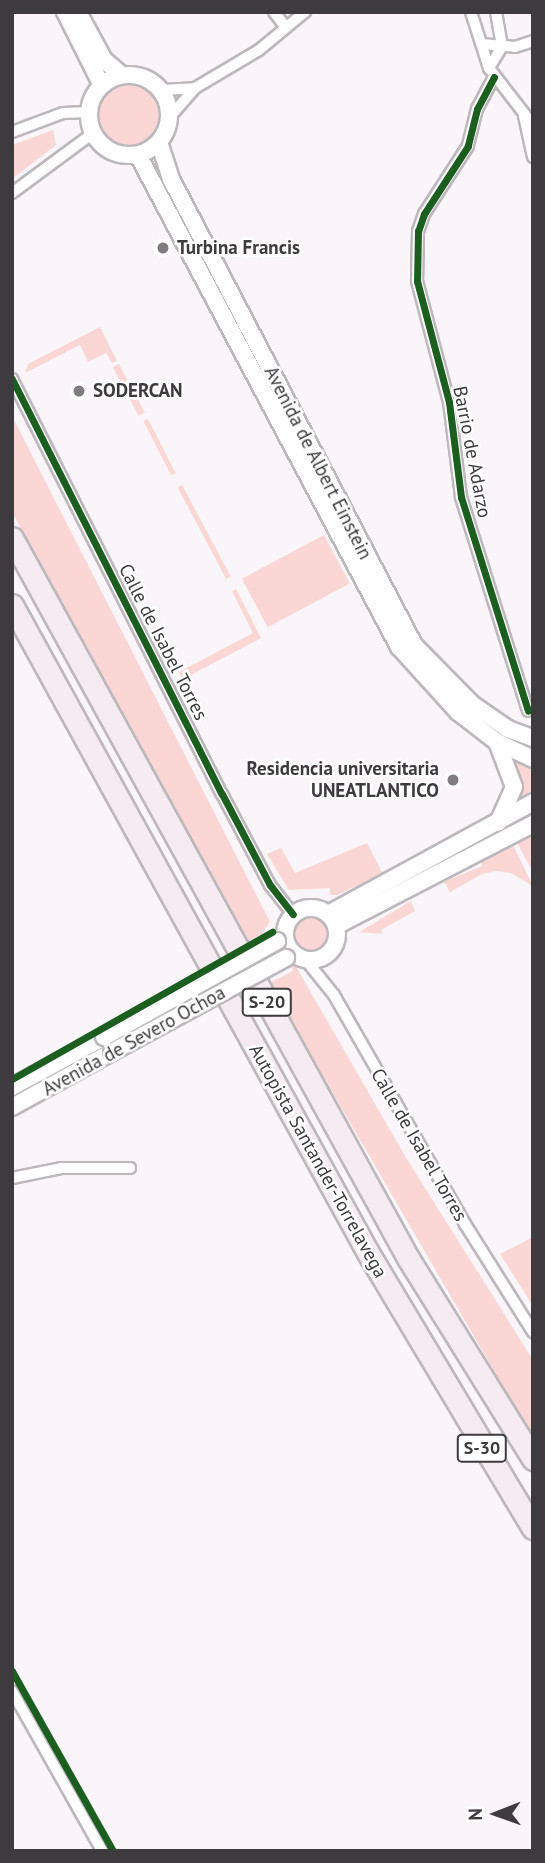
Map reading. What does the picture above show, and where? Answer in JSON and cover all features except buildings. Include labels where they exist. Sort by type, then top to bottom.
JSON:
[{"type":"highway","name":"Autopista Santander-Torrelavega","points":[[12,538],[408,1258],[533,1458]]},
{"type":"highway","name":"Autopista Santander-Torrelavega","points":[[12,605],[430,1361],[533,1528]]},
{"type":"highway","name":"S-30","points":[[430,1361],[533,1535]]},
{"type":"main road","points":[[65,12],[101,84]]},
{"type":"main road","points":[[78,12],[104,60],[122,75]]},
{"type":"main road","points":[[122,75],[145,78],[161,90],[169,118],[159,142],[138,155],[112,151],[93,133],[89,112],[101,84],[122,75]]},
{"type":"main road","name":"Avenida de Albert Einstein","points":[[159,142],[178,192],[414,645],[463,697],[508,729],[533,738]]},
{"type":"main road","name":"Avenida de Albert Einstein","points":[[138,155],[392,636],[443,699],[498,742],[533,759]]},
{"type":"main road","points":[[496,825],[514,787],[498,742]]},
{"type":"main road","points":[[332,920],[533,802]]},
{"type":"main road","points":[[332,920],[533,824]]},
{"type":"main road","points":[[314,907],[332,920],[329,953],[295,957],[281,939],[293,914],[314,907]]},
{"type":"main road","name":"Avenida de Severo Ochoa","points":[[12,1087],[281,939]]},
{"type":"main road","name":"Avenida de Severo Ochoa","points":[[12,1107],[295,957]]},
{"type":"street","points":[[274,12],[285,25]]},
{"type":"street","points":[[169,118],[195,88],[259,50],[285,25],[304,12]]},
{"type":"street","points":[[471,12],[492,73],[533,125]]},
{"type":"street","points":[[496,12],[502,46]]},
{"type":"street","points":[[482,44],[502,46],[533,41]]},
{"type":"street","name":"Barrio de Adarzo","points":[[502,46],[477,109],[476,124],[468,146],[424,214],[418,231],[417,281],[449,402],[461,496],[528,711]]},
{"type":"street","points":[[161,90],[195,88]]},
{"type":"street","points":[[12,132],[63,113],[89,112]]},
{"type":"street","points":[[524,116],[533,157]]},
{"type":"street","points":[[12,193],[93,133]]},
{"type":"street","name":"Calle de Isabel Torres","points":[[12,379],[222,794],[270,885],[293,914]]},
{"type":"street","name":"Calle de Isabel Torres","points":[[295,957],[334,995],[465,1224],[533,1332]]},
{"type":"street","points":[[12,1178],[61,1168],[130,1168]]},
{"type":"street","points":[[12,1691],[102,1851]]},
{"type":"shaded area","points":[[122,81],[134,81],[151,90],[158,101],[158,125],[151,136],[134,145],[122,145],[110,140],[101,131],[96,119],[96,107],[101,95],[110,86]]},
{"type":"shaded area","points":[[53,130],[56,145],[12,179],[12,145]]},
{"type":"shaded area","points":[[100,327],[117,361],[112,363],[106,353],[88,362],[80,345],[25,373],[28,364]]},
{"type":"shaded area","points":[[119,364],[145,413],[139,416],[113,367]]},
{"type":"shaded area","points":[[12,416],[270,921],[262,934],[246,943],[12,512]]},
{"type":"shaded area","points":[[148,419],[176,473],[171,476],[144,421]]},
{"type":"shaded area","points":[[182,485],[231,577],[226,579],[178,487]]},
{"type":"shaded area","points":[[324,535],[350,584],[268,627],[242,579]]},
{"type":"shaded area","points":[[236,589],[261,638],[183,679],[179,672],[253,633],[232,591]]},
{"type":"shaded area","points":[[512,757],[533,770],[533,795],[514,808],[518,782]]},
{"type":"shaded area","points":[[533,811],[533,816],[348,911],[526,814]]},
{"type":"shaded area","points":[[533,834],[533,872],[516,841]]},
{"type":"shaded area","points":[[367,843],[383,874],[337,895],[330,895],[330,888],[289,890],[267,854],[281,848],[295,873]]},
{"type":"shaded area","points":[[513,845],[533,886],[511,873],[496,871],[482,874],[450,892],[444,882],[482,866],[481,862]]},
{"type":"shaded area","points":[[411,901],[415,911],[381,930],[382,934],[359,932]]},
{"type":"shaded area","points":[[311,914],[319,915],[325,920],[330,926],[330,942],[325,948],[319,953],[311,954],[303,953],[297,948],[292,942],[291,934],[292,926],[297,920],[303,915]]},
{"type":"shaded area","points":[[271,923],[405,1156],[533,1360],[533,1438],[269,983],[293,971]]},
{"type":"shaded area","points":[[533,1237],[533,1306],[500,1254]]},
{"type":"cycle path","points":[[494,77],[477,109],[468,146],[424,214],[418,231],[417,281],[449,402],[461,497],[528,711]]},
{"type":"cycle path","points":[[12,379],[222,794],[270,885],[293,914]]},
{"type":"cycle path","points":[[12,1079],[272,932]]},
{"type":"cycle path","points":[[12,1671],[113,1851]]},
{"type":"place","name":"Turbina Francis","points":[[163,248]]},
{"type":"place","name":"SODERCAN","points":[[79,391]]},
{"type":"place","name":"Residencia universitaria UNEATLANTICO","points":[[453,780]]}]
